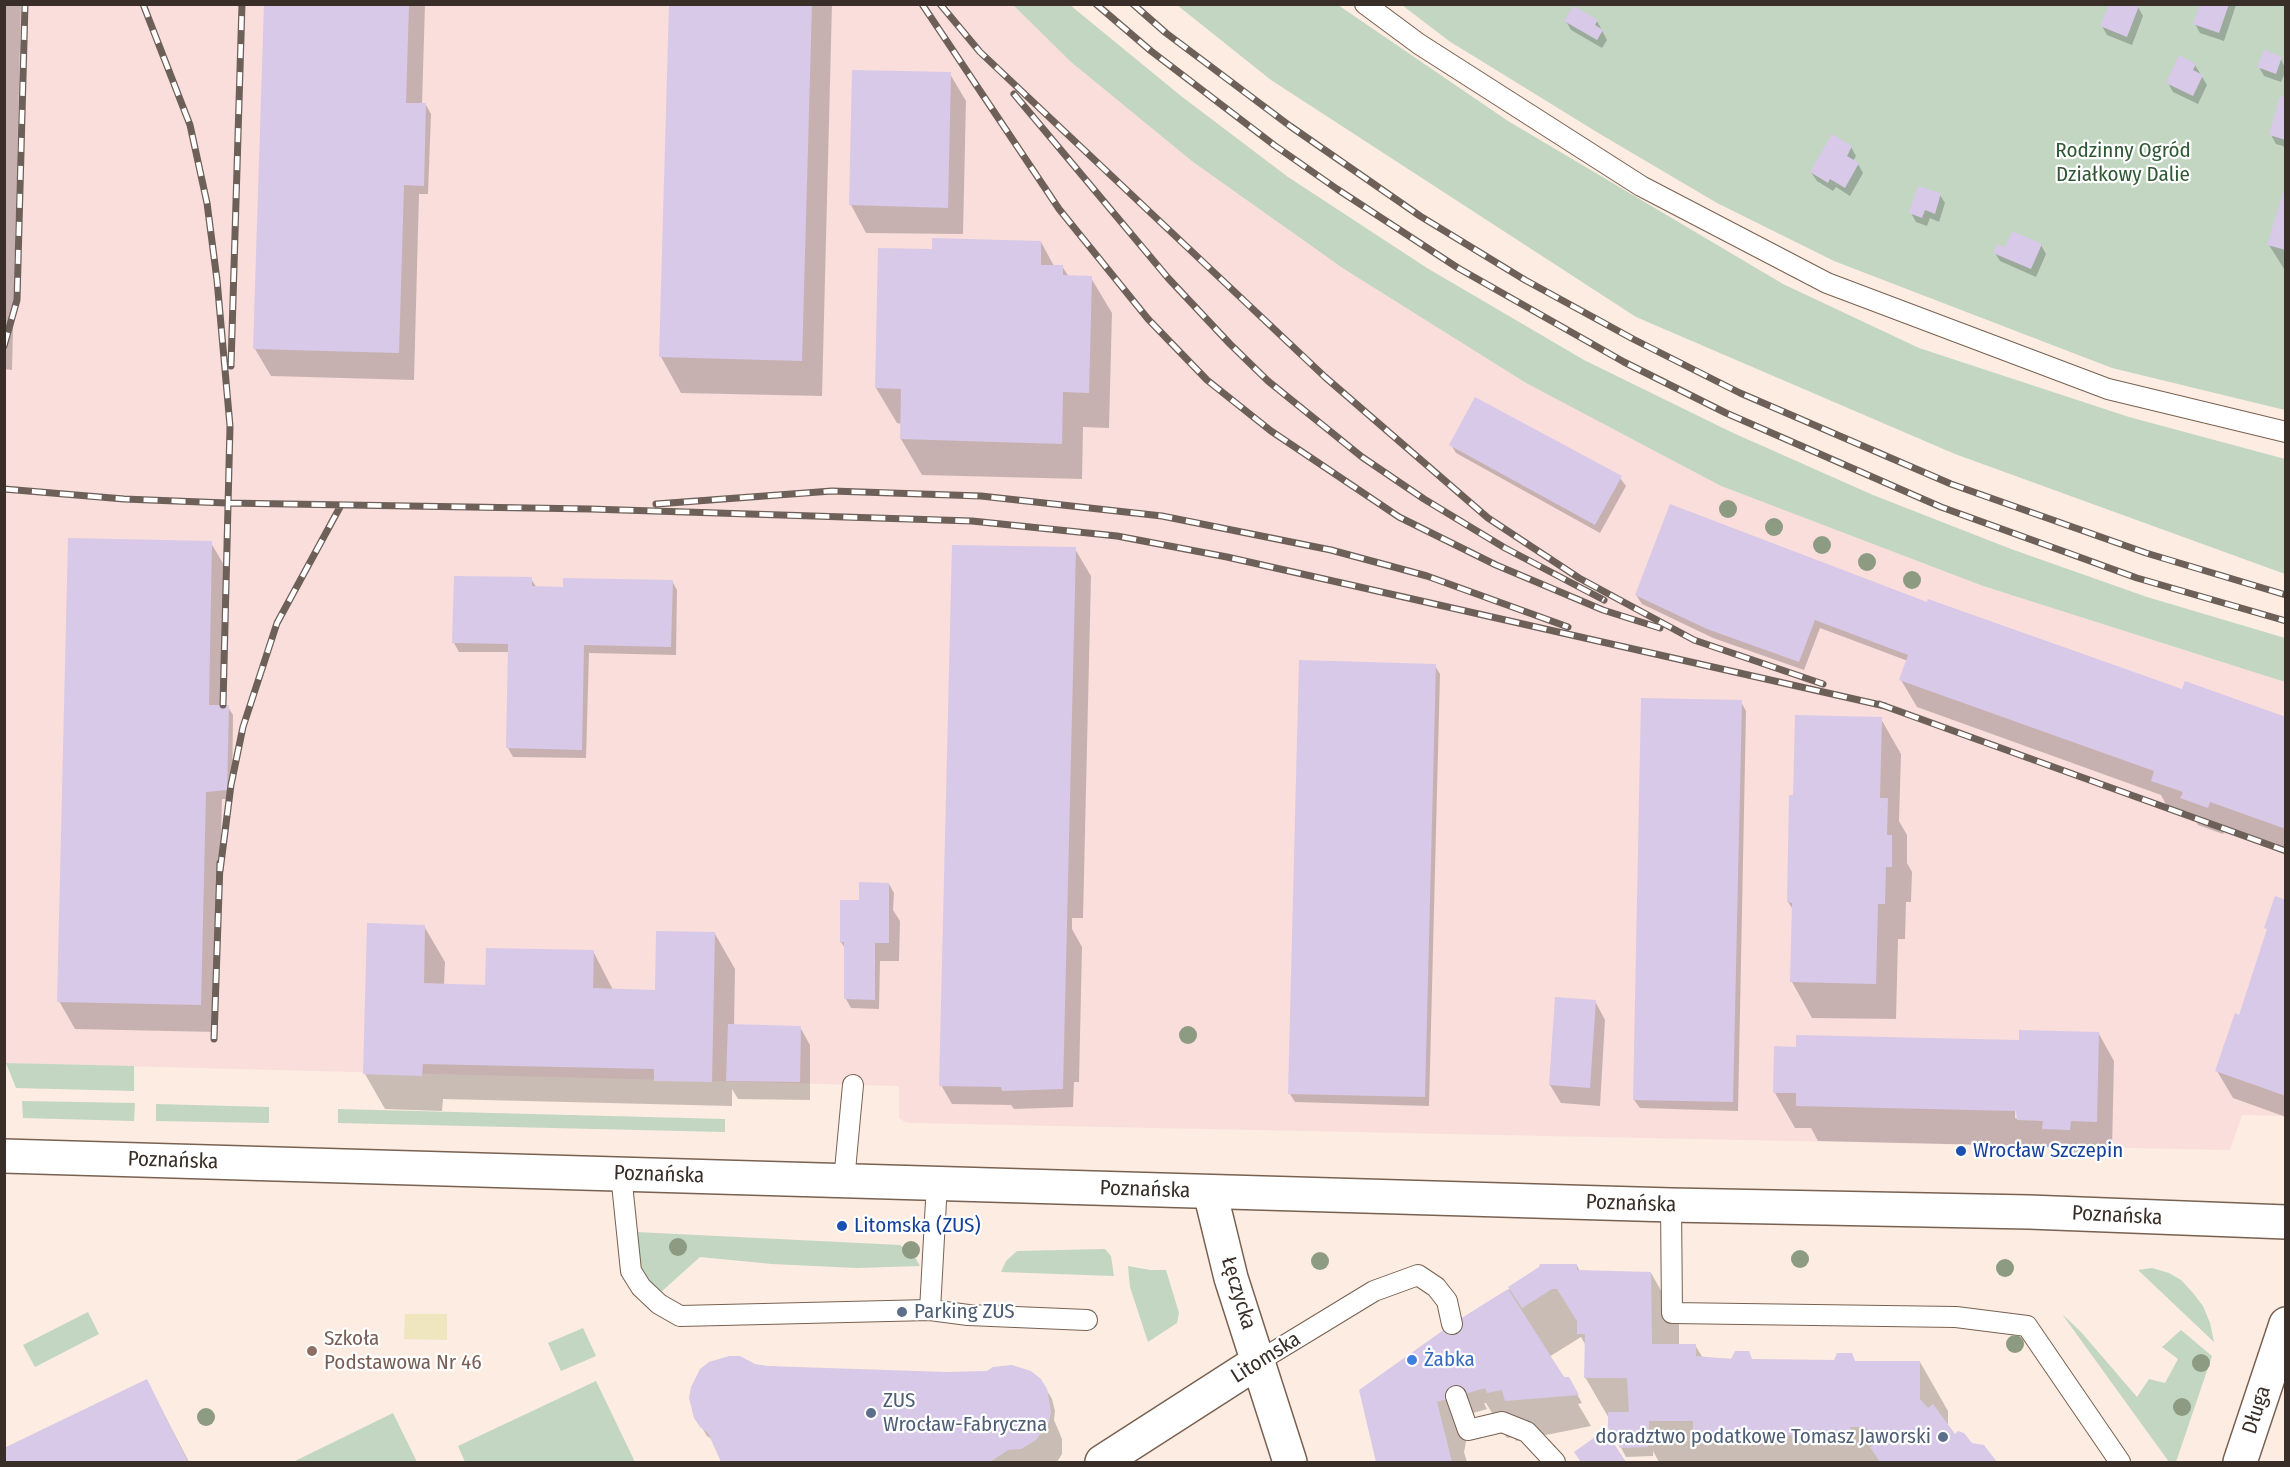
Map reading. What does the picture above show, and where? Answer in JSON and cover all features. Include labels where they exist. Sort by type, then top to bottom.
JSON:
[{"type":"street","name":"Poznańska","points":[[4,1156],[1671,1206],[2029,1212],[2286,1222]]},
{"type":"street","name":"Łęczycka","points":[[1210,1192],[1232,1278],[1290,1462]]},
{"type":"street","name":"Długa","points":[[2240,1462],[2286,1324]]},
{"type":"street","name":"Litomska","points":[[1102,1462],[1259,1361]]},
{"type":"lane","points":[[1365,4],[1419,44],[1641,186],[1827,283],[2108,389],[2286,432]]},
{"type":"lane","points":[[844,1180],[853,1085]]},
{"type":"lane","points":[[621,1174],[631,1271],[641,1287],[659,1304],[680,1316],[930,1310],[968,1316],[1087,1320]]},
{"type":"lane","points":[[930,1310],[937,1184]]},
{"type":"lane","points":[[1671,1206],[1672,1313],[1956,1317],[2027,1326],[2120,1462]]},
{"type":"lane","name":"Litomska","points":[[1259,1361],[1374,1291],[1418,1275],[1436,1287],[1447,1301],[1452,1324]]},
{"type":"lane","points":[[1456,1396],[1468,1430],[1502,1422],[1527,1432],[1555,1462]]},
{"type":"shaded area","points":[[5,5],[1013,5],[1071,62],[1193,162],[1344,269],[1526,383],[1721,486],[1983,586],[2285,682],[2285,1116],[2242,1115],[2230,1150],[913,1123],[899,1118],[899,1086],[5,1063]]},
{"type":"green space","points":[[1013,5],[1070,5],[1181,96],[1288,177],[1427,268],[1584,360],[1731,432],[1873,495],[2011,549],[2147,597],[2285,638],[2285,682],[1983,586],[1721,486],[1526,383],[1344,269],[1193,162],[1071,62]]},
{"type":"green space","points":[[1177,5],[1338,5],[1508,121],[1783,284],[1919,348],[2129,417],[2285,459],[2285,574],[1955,454],[1636,317],[1271,80]]},
{"type":"green space","name":"Rodzinny Ogród Działkowy Dalie","points":[[1402,5],[2285,5],[2285,410],[2112,368],[1834,261],[1717,203],[1600,134],[1449,41]]},
{"type":"green space","points":[[6,1063],[134,1066],[134,1091],[16,1088]]},
{"type":"green space","points":[[22,1101],[135,1103],[134,1121],[23,1118]]},
{"type":"green space","points":[[156,1104],[269,1107],[269,1123],[156,1121]]},
{"type":"green space","points":[[338,1109],[725,1119],[725,1132],[338,1123]]},
{"type":"green space","points":[[636,1232],[900,1245],[915,1257],[920,1266],[857,1268],[772,1264],[700,1257],[661,1292],[642,1274]]},
{"type":"green space","points":[[1105,1249],[1111,1256],[1114,1276],[1001,1272],[1006,1261],[1017,1251]]},
{"type":"green space","points":[[1128,1266],[1166,1270],[1179,1313],[1177,1323],[1148,1342],[1130,1287]]},
{"type":"green space","points":[[2152,1268],[2169,1273],[2181,1280],[2193,1293],[2203,1306],[2214,1342],[2138,1270]]},
{"type":"green space","points":[[88,1312],[99,1334],[35,1367],[23,1345]]},
{"type":"green space","points":[[2062,1314],[2081,1332],[2137,1397],[2149,1379],[2165,1383],[2178,1359],[2162,1347],[2181,1330],[2212,1356],[2176,1462],[2169,1462]]},
{"type":"green space","points":[[583,1328],[596,1356],[561,1371],[548,1343]]},
{"type":"green space","points":[[596,1381],[635,1462],[465,1462],[458,1446]]},
{"type":"green space","points":[[393,1413],[417,1462],[293,1462]]},
{"type":"sand","points":[[405,1314],[447,1314],[447,1340],[404,1339]]},
{"type":"building","points":[[264,4],[409,4],[406,103],[426,103],[424,186],[404,185],[399,353],[253,349]]},
{"type":"building","points":[[669,4],[812,4],[802,361],[659,357]]},
{"type":"building","points":[[2109,4],[2139,6],[2127,37],[2100,26]]},
{"type":"building","points":[[2200,4],[2229,4],[2219,33],[2193,24]]},
{"type":"building","points":[[1573,6],[1598,20],[1595,25],[1603,30],[1597,40],[1564,21]]},
{"type":"building","points":[[2264,50],[2282,57],[2276,74],[2257,67]]},
{"type":"building","points":[[2179,55],[2196,64],[2193,70],[2203,75],[2193,96],[2166,83]]},
{"type":"building","points":[[852,70],[951,72],[948,208],[849,205]]},
{"type":"building","points":[[2280,96],[2286,98],[2286,140],[2269,135]]},
{"type":"building","points":[[1832,134],[1852,146],[1847,156],[1859,163],[1845,188],[1830,179],[1828,183],[1810,172]]},
{"type":"building","points":[[1918,186],[1941,193],[1935,214],[1925,210],[1922,218],[1909,213]]},
{"type":"building","points":[[2286,186],[2286,250],[2267,245]]},
{"type":"building","points":[[2012,231],[2042,244],[2031,269],[1993,253],[1997,244],[2005,247]]},
{"type":"building","points":[[932,238],[1041,241],[1041,265],[1063,265],[1063,275],[1092,276],[1089,393],[1063,392],[1062,444],[900,439],[901,389],[875,388],[878,248],[932,249]]},
{"type":"building","points":[[1475,397],[1622,476],[1595,525],[1449,445]]},
{"type":"building","points":[[1670,504],[1927,602],[1928,599],[2182,689],[2185,681],[2286,717],[2286,829],[2210,802],[2208,808],[2180,798],[2183,792],[2151,781],[2154,771],[1899,680],[1908,655],[1815,620],[1799,662],[1707,629],[1635,595]]},
{"type":"building","points":[[68,538],[212,541],[209,705],[229,705],[227,790],[206,792],[201,1005],[57,1002]]},
{"type":"building","points":[[952,545],[1076,547],[1063,1089],[1002,1091],[1001,1087],[939,1086]]},
{"type":"building","points":[[454,576],[532,577],[532,586],[563,587],[563,578],[673,580],[671,647],[584,645],[582,750],[506,748],[508,644],[452,643]]},
{"type":"building","points":[[1299,660],[1436,664],[1425,1097],[1288,1094]]},
{"type":"building","points":[[1641,698],[1742,700],[1733,1102],[1633,1100]]},
{"type":"building","points":[[1795,715],[1882,717],[1880,798],[1888,798],[1887,835],[1892,835],[1892,867],[1886,867],[1885,904],[1878,904],[1876,984],[1790,982],[1792,903],[1787,902],[1789,795],[1793,795]]},
{"type":"building","points":[[859,882],[889,883],[889,943],[875,943],[875,1000],[844,999],[844,942],[840,943],[840,900],[859,900]]},
{"type":"building","points":[[2275,896],[2286,900],[2286,1096],[2215,1071],[2235,1013],[2239,1015],[2267,929],[2264,928]]},
{"type":"building","points":[[367,923],[425,925],[424,983],[485,985],[486,948],[594,950],[593,988],[655,990],[656,931],[715,932],[712,1082],[654,1081],[654,1069],[423,1064],[422,1076],[363,1074]]},
{"type":"building","points":[[1555,997],[1596,1000],[1590,1088],[1549,1085]]},
{"type":"building","points":[[728,1024],[801,1026],[800,1082],[726,1081]]},
{"type":"building","points":[[2019,1030],[2099,1032],[2097,1122],[2071,1121],[2070,1130],[2042,1129],[2043,1121],[2017,1120],[2016,1111],[1796,1106],[1796,1093],[1773,1093],[1774,1046],[1796,1047],[1796,1035],[2019,1040]]},
{"type":"building","points":[[1540,1264],[1577,1264],[1577,1270],[1651,1272],[1652,1344],[1696,1344],[1696,1356],[1731,1359],[1735,1351],[1749,1351],[1752,1359],[1834,1360],[1837,1353],[1852,1353],[1855,1361],[1920,1361],[1920,1399],[1928,1408],[1933,1404],[1955,1434],[1958,1431],[1964,1433],[1972,1443],[1984,1445],[1997,1462],[1880,1462],[1870,1447],[1875,1443],[1866,1427],[1850,1427],[1850,1436],[1693,1434],[1693,1421],[1649,1421],[1648,1447],[1620,1448],[1608,1428],[1608,1412],[1629,1412],[1627,1378],[1584,1378],[1585,1334],[1577,1334],[1577,1321],[1557,1289],[1552,1289],[1522,1308],[1508,1287],[1539,1267]]},
{"type":"building","points":[[1508,1289],[1564,1377],[1569,1377],[1579,1395],[1505,1401],[1502,1390],[1487,1393],[1485,1388],[1437,1402],[1452,1462],[1376,1462],[1359,1390],[1452,1324]]},
{"type":"building","name":"ZUS Wrocław-Fabryczna","points":[[729,1356],[740,1356],[755,1364],[767,1366],[946,1372],[987,1371],[993,1367],[1012,1365],[1031,1371],[1041,1379],[1047,1389],[1051,1412],[1049,1422],[1036,1440],[1021,1449],[1008,1450],[990,1462],[721,1462],[708,1433],[694,1418],[689,1398],[691,1387],[700,1369],[709,1362]]},
{"type":"building","points":[[147,1379],[188,1462],[4,1462],[4,1448]]},
{"type":"building","points":[[1605,1430],[1626,1462],[1581,1462],[1574,1452]]},
{"type":"railway","points":[[4,346],[17,300],[25,4]]},
{"type":"railway","points":[[143,4],[190,125],[207,203],[217,280],[230,426],[223,705]]},
{"type":"railway","points":[[231,366],[242,4]]},
{"type":"railway","points":[[922,4],[1059,209],[1148,319],[1207,380],[1271,431],[1399,517],[1496,565],[1603,610],[1660,628]]},
{"type":"railway","points":[[940,4],[980,52],[1325,377],[1488,518],[1579,578],[1694,640],[1823,684]]},
{"type":"railway","points":[[1096,4],[1151,51],[1274,145],[1337,189],[1458,268],[1624,362],[1726,413],[1941,507],[2137,578],[2286,621]]},
{"type":"railway","points":[[1133,4],[1166,33],[1290,126],[1420,216],[1525,280],[1633,339],[1740,393],[1951,484],[2146,553],[2286,595]]},
{"type":"railway","points":[[1014,94],[1168,278],[1268,381],[1362,457],[1424,499],[1505,548],[1604,600]]},
{"type":"railway","points":[[4,489],[124,499],[227,503],[590,509],[972,521],[1117,536],[1227,557],[1885,706]]},
{"type":"railway","points":[[656,504],[832,491],[981,496],[1162,516],[1331,550],[1427,576],[1568,627]]},
{"type":"railway","points":[[220,871],[231,785],[243,727],[277,623],[340,507]]},
{"type":"railway","points":[[1879,704],[2286,851]]},
{"type":"railway","points":[[214,1039],[220,863]]},
{"type":"place","name":"Wrocław Szczepin","points":[[1961,1151]]},
{"type":"place","name":"Litomska (ZUS)","points":[[842,1226]]},
{"type":"place","name":"Parking ZUS","points":[[902,1312]]},
{"type":"place","name":"Szkoła Podstawowa Nr 46","points":[[312,1351]]},
{"type":"place","name":"Żabka","points":[[1412,1360]]},
{"type":"place","name":"ZUS Wrocław-Fabryczna","points":[[871,1413]]},
{"type":"place","name":"doradztwo podatkowe Tomasz Jaworski","points":[[1943,1437]]}]
